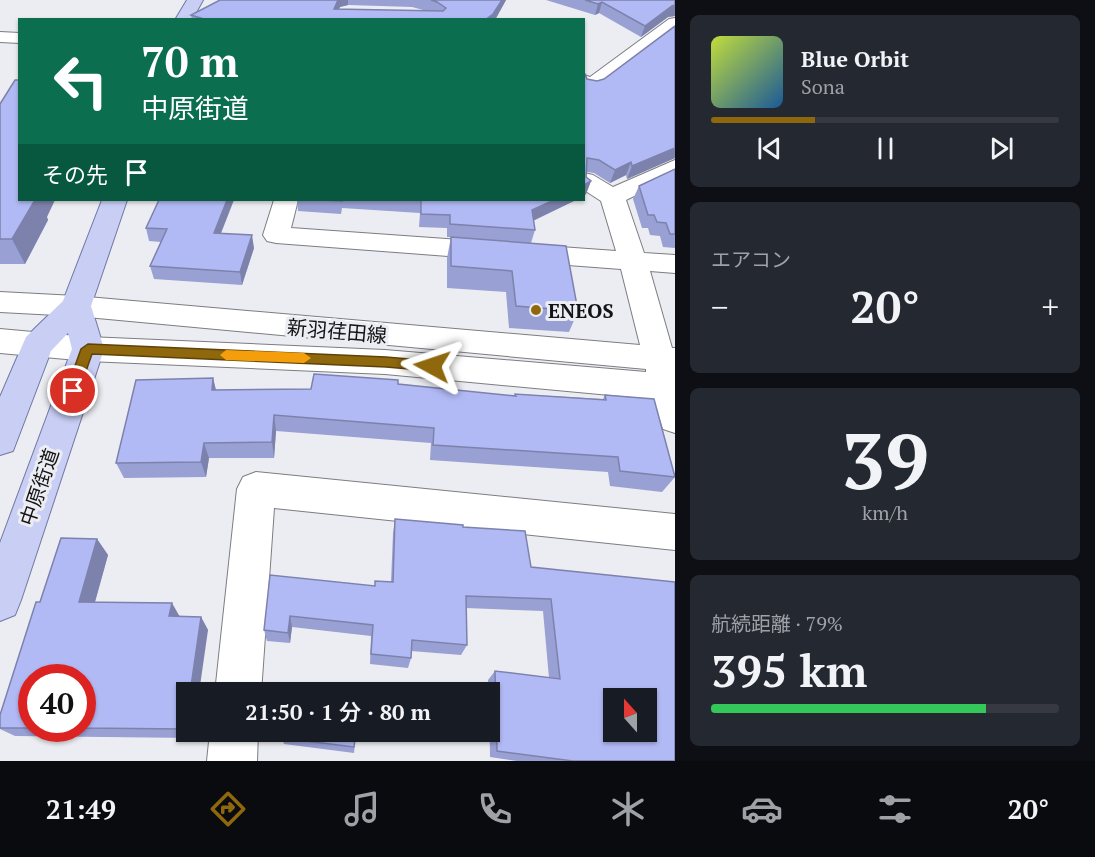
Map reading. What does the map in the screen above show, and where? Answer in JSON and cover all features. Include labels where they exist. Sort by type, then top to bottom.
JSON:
[{"type":"main road","points":[[184,18],[195,0]]},
{"type":"main road","points":[[0,440],[38,345],[76,306],[114,201]]},
{"type":"main road","points":[[76,306],[88,349]]},
{"type":"main road","name":"中原街道","points":[[0,600],[88,349]]},
{"type":"street","points":[[586,85],[675,23]]},
{"type":"street","points":[[0,37],[18,38]]},
{"type":"street","points":[[612,197],[675,167]]},
{"type":"street","points":[[585,181],[612,197],[668,373],[675,419]]},
{"type":"street","points":[[286,201],[276,235],[675,264]]},
{"type":"street","name":"新羽荏田線","points":[[0,302],[76,306],[668,373]]},
{"type":"street","name":"新羽荏田線","points":[[0,341],[88,349],[668,373]]},
{"type":"street","points":[[239,682],[256,489],[675,532]]},
{"type":"street","points":[[232,761],[233,742]]},
{"type":"building","points":[[220,0],[338,0],[334,9],[443,11],[446,8],[431,0],[502,0],[488,18],[201,18],[191,15]]},
{"type":"building","points":[[585,0],[675,0],[675,5],[645,26],[602,2],[598,4]]},
{"type":"building","points":[[675,26],[675,148],[632,166],[631,162],[615,170],[599,160],[587,158],[586,177],[591,181],[585,184],[585,75],[587,79],[597,81],[604,79]]},
{"type":"building","points":[[15,80],[18,80],[18,201],[34,201],[12,239],[0,239],[0,104]]},
{"type":"building","points":[[675,169],[675,234],[670,234],[666,223],[657,222],[654,215],[648,215],[639,186]]},
{"type":"building","points":[[159,201],[227,201],[214,233],[252,235],[240,272],[150,266],[167,229],[146,228]]},
{"type":"building","points":[[421,201],[552,201],[532,210],[535,230],[450,224],[450,215],[421,214]]},
{"type":"building","points":[[451,237],[566,246],[578,311],[516,306],[512,271],[451,266]]},
{"type":"building","points":[[314,374],[398,380],[398,384],[516,396],[515,394],[606,400],[605,395],[654,399],[675,477],[620,471],[618,457],[433,445],[434,428],[274,415],[272,442],[204,443],[201,462],[116,463],[136,380],[213,378],[212,390],[311,389]]},
{"type":"building","points":[[395,519],[525,531],[531,567],[675,582],[675,761],[573,761],[497,751],[497,742],[500,742],[500,682],[495,682],[495,671],[560,679],[551,599],[466,596],[467,645],[412,640],[411,658],[371,654],[373,625],[290,616],[288,633],[264,630],[270,575],[375,586],[375,581],[393,582]]},
{"type":"building","points":[[61,538],[97,539],[79,602],[172,603],[169,616],[201,617],[192,682],[176,682],[176,729],[96,728],[96,664],[18,664],[18,728],[0,728],[0,715],[36,602],[40,602]]},
{"type":"building","points":[[314,742],[355,742],[354,747]]},
{"type":"slow traffic","points":[[226,355],[304,358]]},
{"type":"place","name":"ENEOS","points":[[536,310]]},
{"type":"route","points":[[73,391],[88,349],[432,366]]}]
